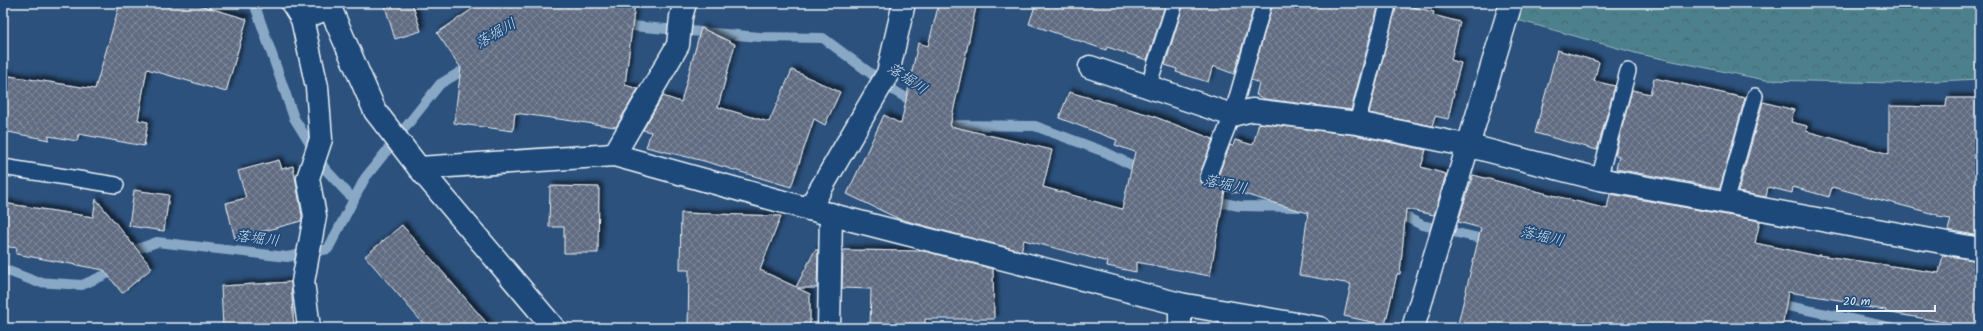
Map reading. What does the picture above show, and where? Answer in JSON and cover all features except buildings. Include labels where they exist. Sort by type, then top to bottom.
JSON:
[{"type":"street","points":[[809,209],[888,73],[904,3]]},
{"type":"street","points":[[1413,328],[1447,214],[1470,146],[1511,3]]},
{"type":"street","points":[[308,328],[303,282],[315,216],[308,178],[321,139],[317,87],[297,11],[329,5],[375,111],[419,168],[554,328]]},
{"type":"street","points":[[614,155],[678,45],[683,10]]},
{"type":"street","points":[[1090,67],[1232,116],[1252,110],[1356,123],[1470,146],[1599,179],[1980,250]]},
{"type":"street","points":[[419,168],[614,155],[809,209],[1180,304],[1320,328]]},
{"type":"street","points":[[830,328],[831,214]]},
{"type":"street","points":[[1180,304],[1180,328]]},
{"type":"lane","points":[[1148,87],[1175,3]]},
{"type":"lane","points":[[1208,177],[1232,116],[1264,3]]},
{"type":"lane","points":[[1356,123],[1388,5]]},
{"type":"lane","points":[[1599,179],[1628,71]]},
{"type":"lane","points":[[1725,203],[1755,96]]},
{"type":"lane","points":[[3,167],[116,185]]},
{"type":"green space","points":[[1518,3],[1980,3],[1980,79],[1894,83],[1765,80],[1639,54],[1514,19]]},
{"type":"waterway","points":[[254,3],[294,118],[326,170],[354,200]]},
{"type":"waterway","name":"落堀川","points":[[620,25],[760,37],[823,38],[893,90],[918,105]]},
{"type":"waterway","name":"落堀川","points":[[3,269],[37,282],[82,285],[107,274],[132,251],[157,242],[287,257],[328,249],[365,178],[440,84],[472,65]]},
{"type":"waterway","name":"落堀川","points":[[939,118],[950,125],[1035,126],[1105,152],[1144,171]]},
{"type":"waterway","name":"落堀川","points":[[1209,200],[1239,206],[1299,207]]},
{"type":"waterway","name":"落堀川","points":[[1392,213],[1404,216],[1422,225],[1492,241]]},
{"type":"waterway","name":"落堀川","points":[[1773,303],[1894,328]]}]
